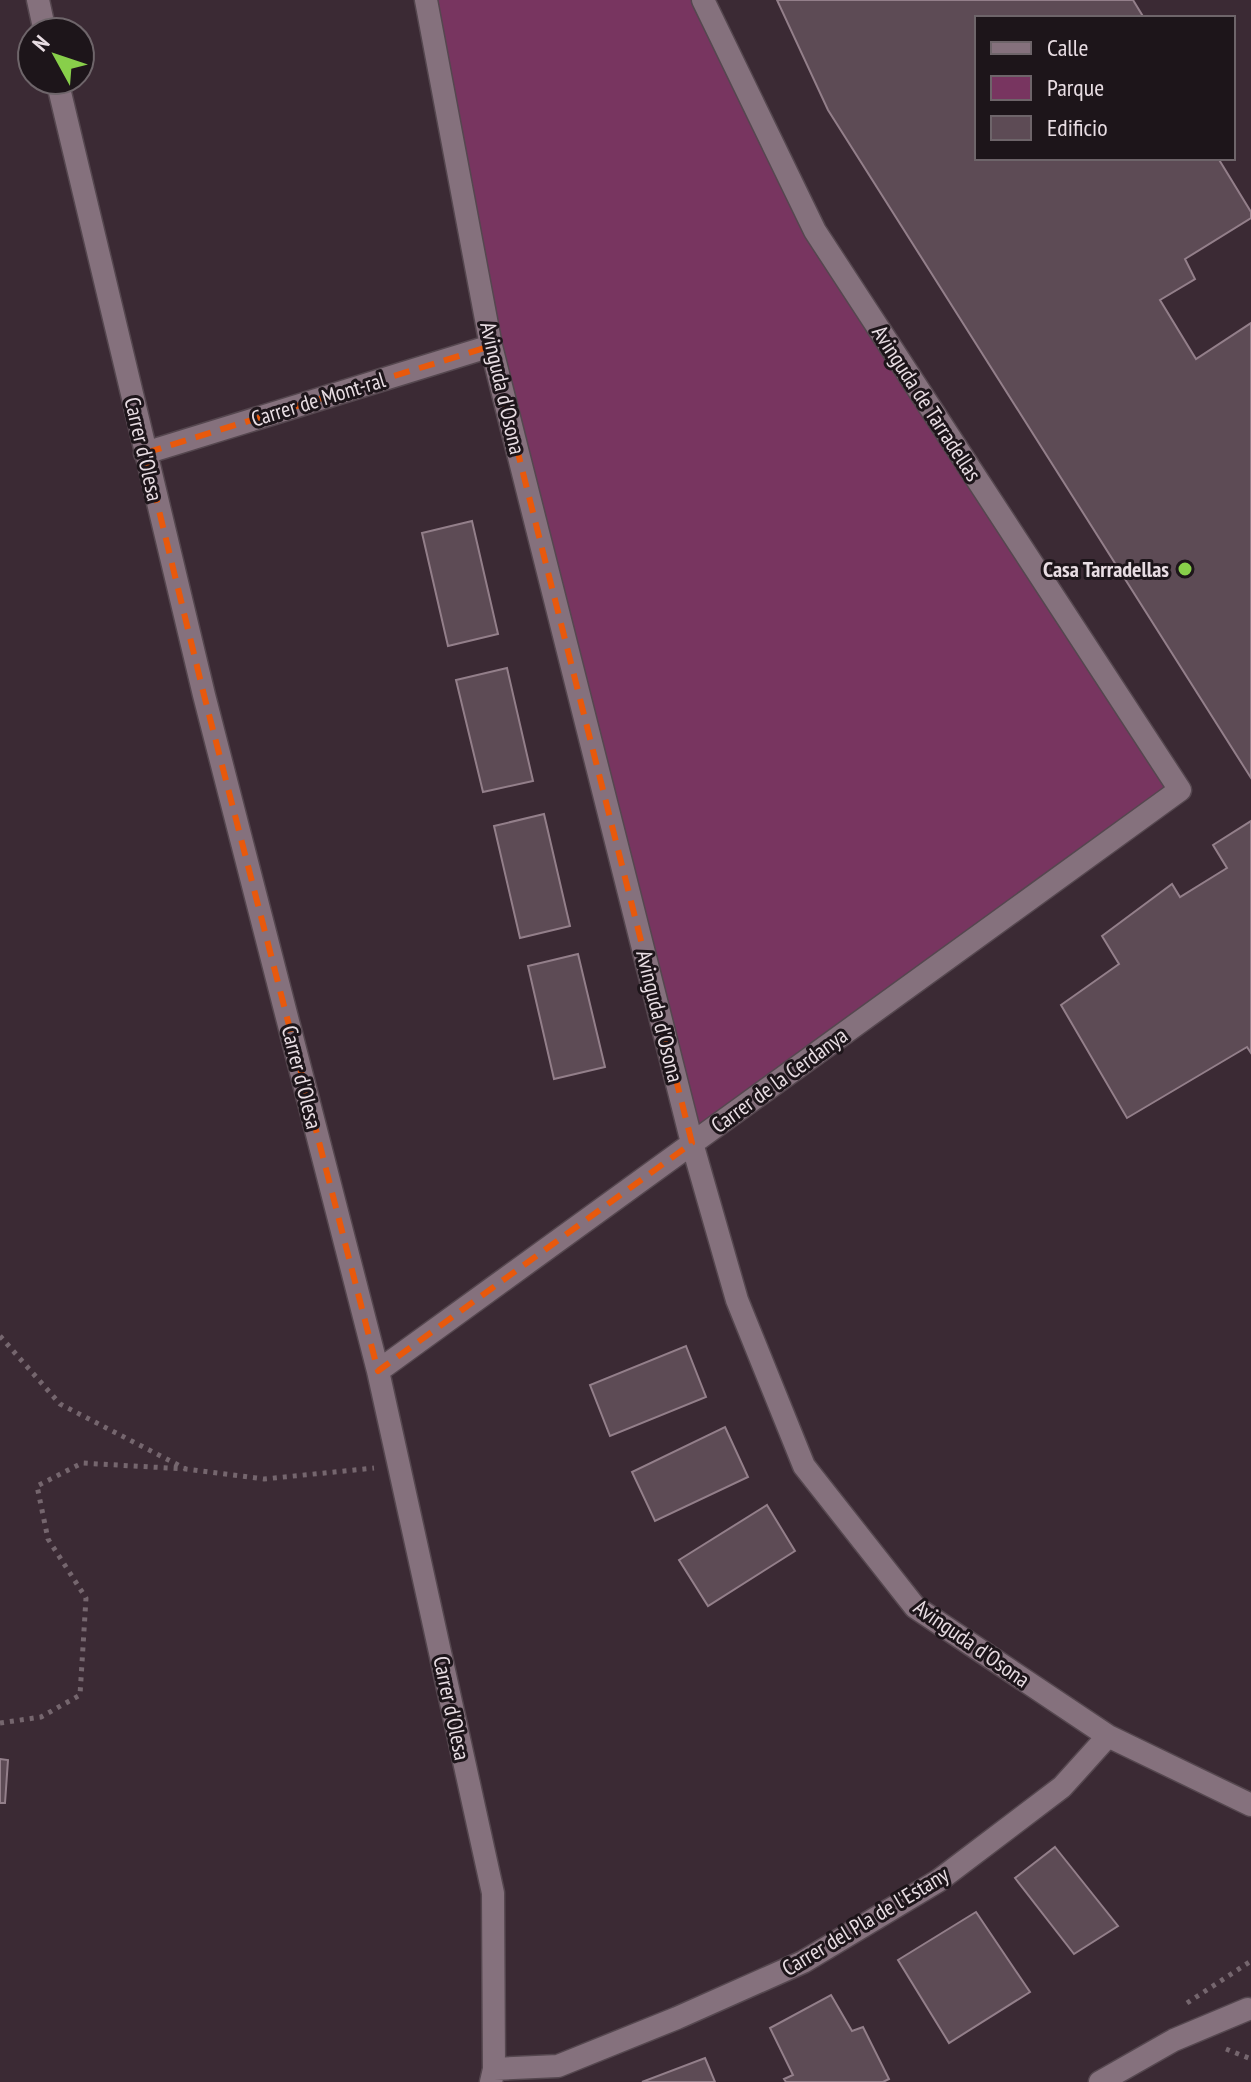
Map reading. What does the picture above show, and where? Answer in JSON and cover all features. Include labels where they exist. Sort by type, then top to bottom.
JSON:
[{"type":"street","name":"Avinguda d'Osona","points":[[426,0],[491,346],[692,1143],[737,1300],[804,1466],[915,1607],[1108,1736],[1251,1805]]},
{"type":"street","name":"Avinguda de Tarradellas","points":[[703,0],[815,231],[1180,790]]},
{"type":"street","name":"Carrer d'Olesa","points":[[61,96],[204,695],[378,1371],[493,1893],[493,2075]]},
{"type":"street","name":"Carrer de Mont-ral","points":[[145,453],[491,346]]},
{"type":"street","name":"Carrer de la Cerdanya","points":[[378,1371],[1180,790]]},
{"type":"street","name":"Carrer del Pla de l'Estany","points":[[493,2075],[558,2066],[803,1962],[938,1881],[1062,1787],[1108,1736]]},
{"type":"street","points":[[1100,2082],[1174,2040],[1250,2008]]},
{"type":"path","points":[[0,1336],[60,1404],[186,1469]]},
{"type":"path","points":[[0,1723],[41,1717],[80,1695],[86,1598],[48,1539],[37,1486],[82,1463],[186,1469],[264,1479],[399,1466]]},
{"type":"path","points":[[1181,2007],[1251,1961]]},
{"type":"highlighted area","points":[[491,346],[692,1143],[378,1371],[204,695],[145,453]]},
{"type":"green space","points":[[426,0],[703,0],[815,231],[1180,790],[695,1147],[491,346]]},
{"type":"building","name":"Casa Tarradellas","points":[[777,0],[1133,0],[1143,16],[975,16],[975,160],[1219,160],[1251,212],[1251,218],[1185,259],[1195,279],[1160,300],[1196,359],[1251,323],[1251,778],[828,110]]},
{"type":"building","points":[[472,521],[498,634],[448,646],[422,533]]},
{"type":"building","points":[[507,668],[533,781],[483,792],[456,680]]},
{"type":"building","points":[[544,814],[570,926],[520,938],[494,826]]},
{"type":"building","points":[[1251,821],[1251,1053],[1247,1047],[1127,1118],[1061,1005],[1119,964],[1102,936],[1172,884],[1180,897],[1227,868],[1213,845]]},
{"type":"building","points":[[578,954],[605,1067],[554,1079],[528,966]]},
{"type":"building","points":[[686,1346],[706,1397],[610,1436],[590,1385]]},
{"type":"building","points":[[725,1427],[748,1477],[655,1521],[632,1472]]},
{"type":"building","points":[[767,1505],[795,1551],[708,1606],[679,1560]]},
{"type":"building","points":[[0,1759],[8,1760],[5,1803],[0,1803]]},
{"type":"building","points":[[1055,1847],[1118,1926],[1074,1954],[1015,1878]]},
{"type":"building","points":[[976,1912],[1030,1992],[949,2043],[898,1960]]},
{"type":"building","points":[[831,1995],[852,2031],[863,2027],[889,2079],[883,2082],[786,2082],[784,2079],[793,2075],[770,2028]]},
{"type":"building","points":[[705,2058],[715,2082],[642,2082]]},
{"type":"place","name":"Casa Tarradellas","points":[[1185,569]]}]
